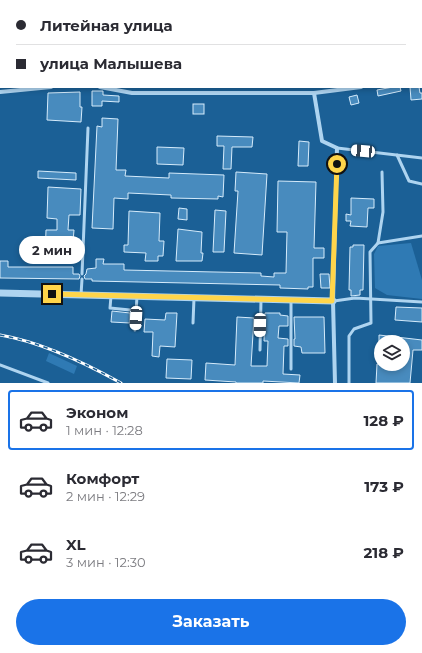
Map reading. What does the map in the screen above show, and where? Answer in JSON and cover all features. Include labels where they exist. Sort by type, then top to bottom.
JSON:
[{"type":"street","points":[[0,92],[41,88]]},
{"type":"street","points":[[105,88],[132,93],[314,93],[345,88]]},
{"type":"street","points":[[314,93],[322,141],[337,148],[332,301],[335,383]]},
{"type":"street","points":[[0,293],[332,301]]},
{"type":"lane","points":[[82,274],[88,128]]},
{"type":"lane","points":[[337,148],[422,158]]},
{"type":"lane","points":[[397,155],[409,182],[422,184]]},
{"type":"lane","points":[[349,383],[349,336],[354,329],[371,322],[370,252],[378,243],[383,212],[382,172]]},
{"type":"lane","points":[[378,243],[422,236]]},
{"type":"lane","points":[[81,295],[82,279]]},
{"type":"lane","points":[[111,296],[110,308],[130,310]]},
{"type":"lane","points":[[135,330],[137,296]]},
{"type":"lane","points":[[193,324],[194,298]]},
{"type":"lane","points":[[332,301],[370,298],[422,302]]},
{"type":"lane","points":[[260,350],[261,300]]},
{"type":"lane","points":[[291,300],[291,370]]},
{"type":"lane","points":[[0,365],[48,383]]},
{"type":"shaded area","points":[[411,243],[422,280],[422,299],[387,295],[375,288],[374,254],[378,246]]},
{"type":"shaded area","points":[[49,353],[77,366],[74,374],[46,361]]},
{"type":"building","points":[[400,88],[401,91],[378,96],[377,90]]},
{"type":"building","points":[[410,88],[419,88],[420,93],[422,93],[422,99],[411,100]]},
{"type":"building","points":[[92,91],[103,91],[103,95],[119,96],[119,102],[102,101],[102,106],[92,106]]},
{"type":"building","points":[[80,92],[80,107],[82,107],[81,122],[47,120],[48,93]]},
{"type":"building","points":[[357,95],[359,103],[351,105],[349,97]]},
{"type":"building","points":[[193,104],[204,104],[204,114],[193,114]]},
{"type":"building","points":[[102,118],[118,119],[116,170],[126,170],[125,176],[169,178],[169,173],[224,175],[223,197],[218,196],[218,199],[171,198],[171,195],[128,193],[128,199],[114,198],[113,229],[92,228],[97,126],[102,127]]},
{"type":"building","points":[[217,136],[253,137],[252,147],[232,147],[231,169],[223,169],[224,146],[217,146]]},
{"type":"building","points":[[299,141],[309,142],[308,166],[298,166]]},
{"type":"building","points":[[157,147],[184,148],[183,165],[157,164]]},
{"type":"building","points":[[38,171],[76,173],[76,180],[38,178]]},
{"type":"building","points":[[236,172],[267,174],[262,255],[234,253],[238,191],[235,191]]},
{"type":"building","points":[[278,181],[316,182],[314,248],[324,248],[324,258],[313,258],[313,287],[308,287],[308,289],[280,288],[280,285],[92,281],[92,279],[85,279],[84,276],[87,269],[96,268],[96,259],[104,259],[103,264],[124,264],[124,270],[261,273],[261,276],[274,277],[274,273],[286,273],[287,232],[277,232]]},
{"type":"building","points":[[48,187],[81,189],[80,215],[69,215],[68,230],[74,230],[73,242],[66,242],[65,259],[45,256],[46,230],[57,230],[57,219],[47,218]]},
{"type":"building","points":[[351,198],[374,199],[374,208],[368,208],[367,227],[350,226],[351,221],[346,221],[346,214],[351,215]]},
{"type":"building","points":[[179,208],[187,209],[187,220],[178,219]]},
{"type":"building","points":[[215,210],[226,211],[224,252],[213,252]]},
{"type":"building","points":[[129,211],[160,213],[159,241],[164,241],[163,256],[158,256],[158,261],[145,261],[146,253],[124,252],[124,245],[128,245]]},
{"type":"building","points":[[178,229],[202,232],[202,261],[176,261]]},
{"type":"building","points":[[353,245],[364,245],[363,290],[360,290],[360,295],[351,296],[351,290],[349,290],[350,247],[353,247]]},
{"type":"building","points":[[0,261],[8,261],[8,267],[73,267],[73,274],[79,274],[80,276],[79,279],[0,278]]},
{"type":"building","points":[[320,274],[329,274],[330,288],[321,288]]},
{"type":"building","points":[[396,307],[422,308],[422,322],[395,320]]},
{"type":"building","points":[[112,311],[130,313],[130,323],[111,322]]},
{"type":"building","points":[[166,313],[177,313],[175,347],[160,346],[159,357],[152,356],[153,332],[144,332],[145,319],[165,320]]},
{"type":"building","points":[[265,313],[280,313],[280,315],[288,316],[288,326],[279,326],[278,338],[288,339],[288,346],[284,346],[283,374],[300,375],[299,383],[263,381],[263,383],[236,383],[205,380],[206,363],[235,365],[237,317],[254,318],[251,366],[267,366],[268,341],[264,341]]},
{"type":"building","points":[[294,317],[324,317],[325,353],[302,353],[301,347],[294,346]]},
{"type":"building","points":[[410,339],[422,340],[422,350],[413,350],[410,383],[376,383],[377,371],[410,371]]},
{"type":"building","points":[[167,359],[192,360],[191,379],[166,378]]},
{"type":"railway","points":[[0,335],[47,348],[93,368],[121,383]]},
{"type":"route","points":[[52,294],[332,301],[337,164]]}]
